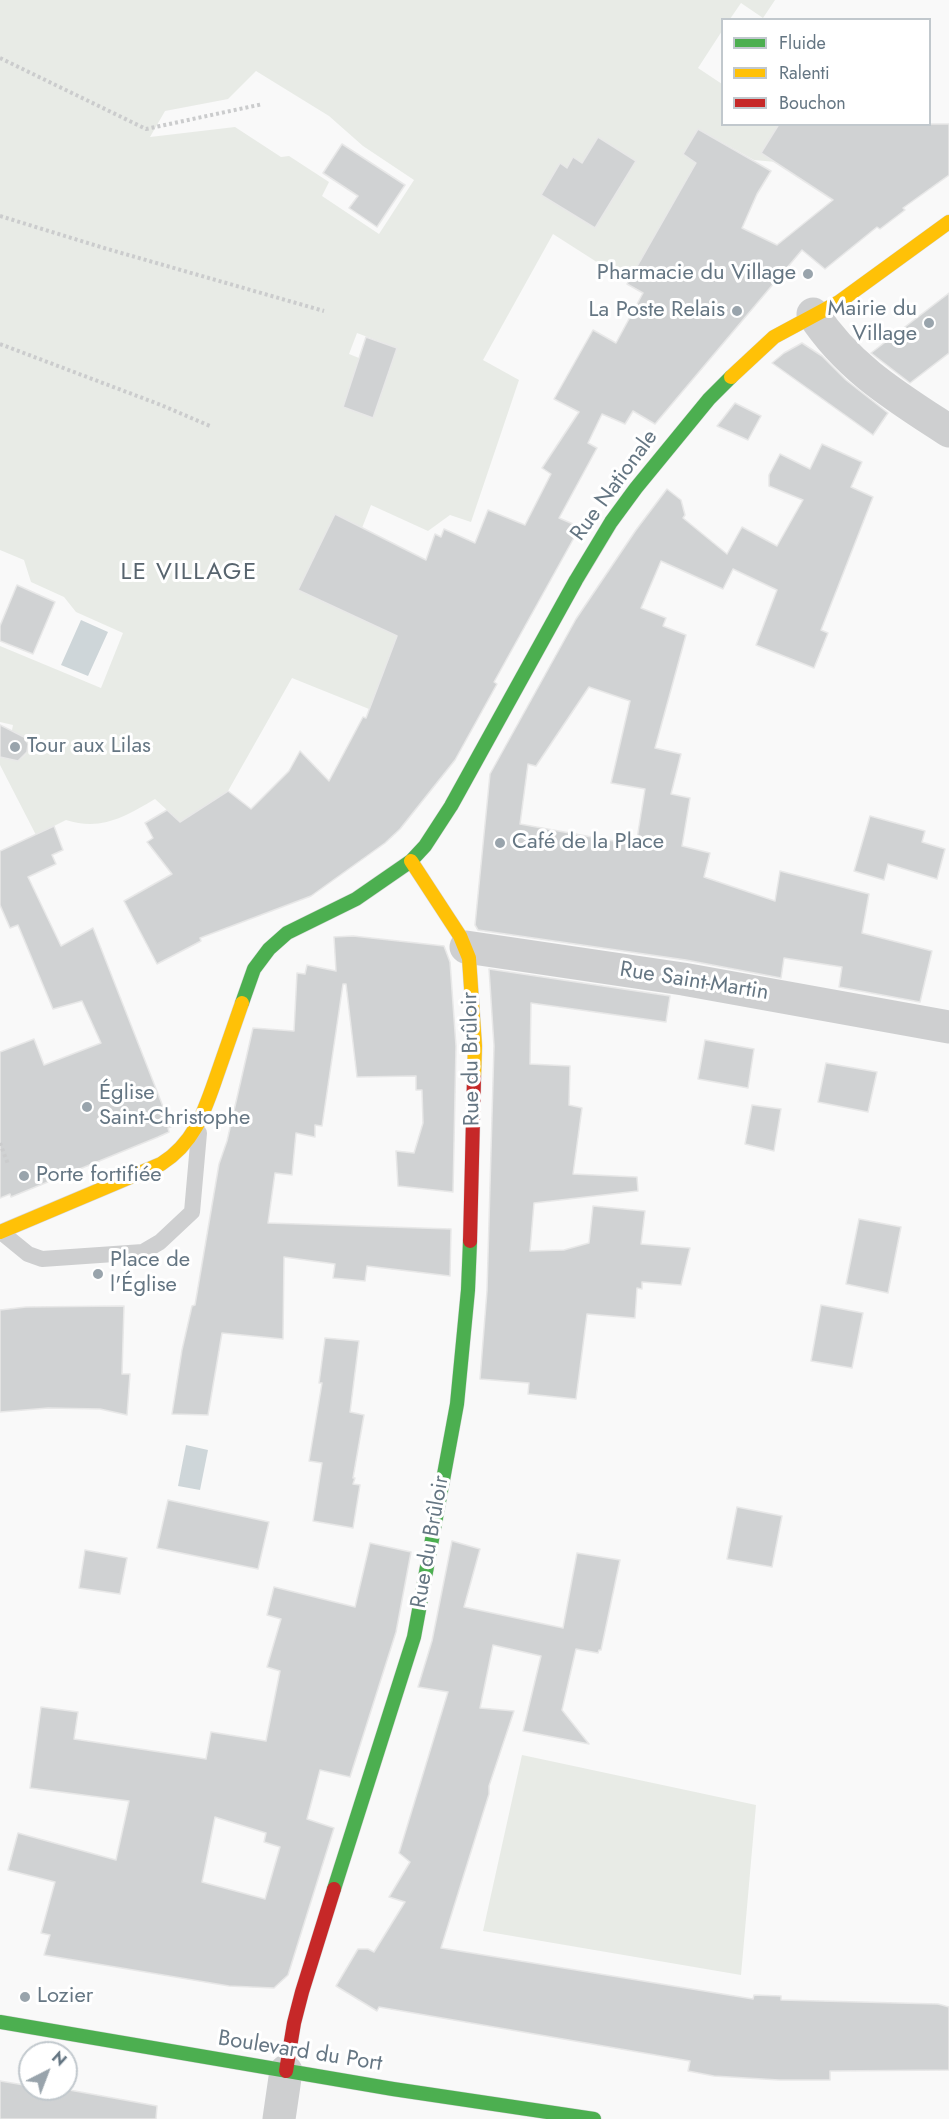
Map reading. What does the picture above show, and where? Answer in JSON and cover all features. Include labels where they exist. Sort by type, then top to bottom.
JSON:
[{"type":"street","name":"Rue Nationale","points":[[200,1123],[254,969],[269,949],[286,933],[341,908],[411,861],[421,851],[436,832],[576,580],[611,522],[675,438],[734,373],[774,337],[839,302],[949,222]]},
{"type":"street","points":[[813,314],[846,357],[870,377],[949,432]]},
{"type":"street","points":[[411,861],[459,935]]},
{"type":"street","name":"Rue Saint-Martin","points":[[459,935],[682,979],[949,1027]]},
{"type":"street","name":"Rue du Brûloir","points":[[279,2119],[294,2024],[302,1992],[414,1637],[457,1404],[468,1290],[475,1046],[469,958],[459,935]]},
{"type":"street","points":[[1,1232],[161,1164],[184,1147],[193,1137],[200,1123]]},
{"type":"street","name":"Boulevard du Port","points":[[0,2022],[286,2071],[594,2119]]},
{"type":"lane","points":[[1,1232],[28,1254],[42,1260],[148,1250],[169,1235],[192,1212],[200,1123]]},
{"type":"path","points":[[0,58],[146,129],[263,104]]},
{"type":"path","points":[[0,216],[104,249],[324,311]]},
{"type":"path","points":[[0,344],[210,426]]},
{"type":"path","points":[[0,1143],[8,1164]]},
{"type":"shaded area","points":[[0,0],[775,0],[763,18],[741,3],[731,18],[721,18],[721,33],[698,68],[721,83],[721,126],[779,126],[776,162],[754,160],[698,129],[684,154],[696,163],[628,282],[553,234],[483,360],[519,380],[471,522],[450,515],[428,531],[371,505],[362,528],[393,634],[428,652],[369,709],[292,678],[228,791],[180,822],[155,799],[112,820],[90,824],[66,820],[36,835],[0,765],[0,758],[5,756],[18,760],[25,755],[28,748],[27,742],[11,735],[13,725],[0,722],[0,646],[101,688],[123,633],[76,612],[64,597],[31,582],[24,560],[0,550]],"holes":[[[256,71],[329,116],[363,146],[414,180],[379,234],[322,196],[329,182],[289,156],[281,157],[235,127],[150,137],[165,111],[228,99]],[[598,138],[635,161],[594,228],[541,195],[561,164],[567,168],[573,158],[582,163]],[[357,333],[397,348],[373,418],[359,358],[349,354]]]},
{"type":"shaded area","points":[[81,620],[108,632],[88,676],[61,665]]},
{"type":"shaded area","points":[[186,1445],[208,1450],[200,1490],[178,1486]]},
{"type":"shaded area","points":[[522,1755],[756,1805],[741,1975],[483,1931]]},
{"type":"building","points":[[949,124],[949,175],[903,208],[905,210],[880,229],[877,227],[825,269],[802,250],[655,424],[633,411],[625,424],[602,414],[588,443],[597,448],[559,518],[580,527],[494,682],[497,684],[455,760],[400,829],[385,843],[311,896],[200,938],[201,941],[157,964],[124,901],[172,874],[147,842],[153,838],[145,823],[167,810],[180,822],[228,791],[251,809],[289,771],[300,751],[329,781],[363,717],[366,718],[397,636],[298,590],[335,514],[426,560],[435,534],[441,537],[444,529],[475,543],[488,510],[525,525],[551,474],[542,468],[579,412],[554,399],[593,330],[616,343],[643,293],[627,284],[696,163],[683,154],[698,129],[771,171],[757,194],[742,228],[777,245],[833,200],[761,153],[778,126]]},
{"type":"building","points":[[598,137],[636,161],[595,228],[541,195],[560,163],[567,168],[573,157],[582,163]]},
{"type":"building","points":[[342,144],[405,185],[377,227],[349,208],[358,196],[323,173]]},
{"type":"building","name":"Mairie du Village","points":[[949,293],[949,353],[910,383],[871,353]]},
{"type":"building","points":[[366,337],[397,348],[373,418],[343,407]]},
{"type":"building","points":[[802,343],[822,356],[846,380],[888,413],[873,435],[772,363]]},
{"type":"building","points":[[735,403],[761,416],[748,440],[717,426]]},
{"type":"building","points":[[822,444],[862,462],[851,487],[873,497],[821,630],[828,633],[814,668],[756,645],[777,590],[733,569],[723,589],[661,561],[641,608],[666,618],[663,626],[686,635],[655,748],[681,754],[671,794],[690,798],[682,846],[710,853],[704,877],[775,901],[780,871],[869,894],[862,933],[932,951],[920,1002],[839,987],[842,967],[784,958],[781,978],[686,960],[478,930],[475,925],[490,774],[576,619],[636,530],[667,489],[681,500],[685,515],[683,518],[727,554],[742,527],[777,546],[803,500],[769,486],[769,475],[780,454],[810,469]],"holes":[[[589,687],[630,701],[611,783],[645,789],[636,845],[520,824],[528,764],[536,766]]]},
{"type":"building","points":[[17,585],[55,602],[33,654],[0,641],[0,626]]},
{"type":"building","name":"Tour aux Lilas","points":[[0,725],[24,737],[28,744],[27,752],[18,761],[0,757]]},
{"type":"building","points":[[870,816],[925,831],[922,842],[945,849],[937,879],[888,864],[884,880],[854,871]]},
{"type":"building","points":[[54,826],[63,850],[52,855],[56,864],[28,877],[61,946],[93,928],[171,1127],[168,1128],[169,1132],[158,1137],[11,1197],[10,1194],[0,1198],[0,1052],[34,1039],[44,1065],[101,1043],[82,1001],[53,1009],[18,925],[10,928],[0,905],[0,851]]},
{"type":"building","points":[[353,936],[444,946],[450,962],[456,1046],[453,1192],[398,1186],[396,1151],[414,1153],[423,1123],[422,1090],[416,1090],[416,1076],[357,1077],[346,984],[343,984],[322,1126],[315,1125],[315,1137],[296,1133],[292,1175],[275,1173],[268,1223],[451,1229],[450,1276],[367,1266],[365,1281],[333,1278],[335,1264],[284,1257],[283,1339],[222,1333],[208,1415],[172,1414],[182,1350],[192,1306],[195,1305],[219,1164],[227,1141],[253,1028],[294,1031],[297,973],[305,974],[307,965],[336,971],[334,937]]},
{"type":"building","points":[[489,969],[670,996],[666,1022],[531,1003],[530,1064],[570,1066],[569,1105],[582,1108],[573,1174],[637,1177],[638,1191],[534,1203],[530,1251],[564,1250],[589,1243],[593,1206],[645,1211],[641,1244],[690,1248],[681,1285],[642,1282],[642,1289],[637,1288],[635,1318],[587,1314],[576,1399],[528,1394],[529,1383],[480,1379],[487,1291],[494,1046]]},
{"type":"building","points":[[705,1040],[754,1049],[748,1088],[698,1079]]},
{"type":"building","points":[[826,1063],[877,1072],[868,1112],[818,1102]]},
{"type":"building","points":[[752,1105],[781,1109],[774,1151],[745,1144]]},
{"type":"building","points":[[859,1219],[901,1227],[888,1293],[846,1284]]},
{"type":"building","points":[[821,1305],[863,1313],[852,1368],[811,1361]]},
{"type":"building","points":[[124,1306],[122,1374],[130,1374],[127,1415],[100,1409],[48,1408],[0,1412],[0,1310],[26,1307]]},
{"type":"building","points":[[325,1338],[359,1341],[350,1412],[364,1415],[353,1478],[355,1478],[353,1484],[360,1485],[353,1528],[313,1521],[322,1463],[309,1461],[322,1383],[319,1383]]},
{"type":"building","points":[[168,1500],[269,1522],[258,1569],[157,1548]]},
{"type":"building","points":[[737,1507],[782,1516],[772,1567],[727,1559]]},
{"type":"building","points":[[452,1541],[480,1549],[464,1607],[563,1628],[577,1553],[620,1560],[601,1650],[598,1653],[576,1649],[562,1710],[589,1744],[523,1731],[541,1656],[493,1645],[480,1708],[514,1711],[489,1786],[489,1794],[441,1948],[753,1999],[754,1995],[781,1996],[781,2000],[938,2004],[949,2007],[949,2070],[830,2071],[830,2080],[714,2076],[688,2071],[690,2061],[379,2007],[377,2011],[336,1986],[358,1949],[368,1949],[374,1952],[405,1902],[389,1897],[410,1862],[399,1853],[448,1692],[418,1687],[432,1641]]},
{"type":"building","points":[[370,1543],[411,1552],[396,1632],[350,1777],[320,1770],[307,1819],[334,1828],[288,1975],[274,1988],[229,1986],[44,1955],[50,1935],[41,1933],[55,1882],[8,1870],[18,1833],[116,1860],[129,1801],[30,1788],[41,1707],[78,1712],[74,1739],[206,1759],[211,1732],[266,1741],[280,1671],[267,1667],[281,1619],[267,1615],[274,1587],[355,1607]],"holes":[[[215,1817],[266,1833],[264,1842],[280,1847],[265,1899],[202,1882]]]},
{"type":"building","points":[[85,1550],[127,1558],[120,1594],[79,1588]]},
{"type":"building","points":[[0,2081],[18,2084],[18,2101],[78,2101],[78,2092],[157,2106],[156,2119],[0,2119]]},
{"type":"traffic: fast","points":[[242,1003],[254,969],[269,949],[287,933],[356,899],[411,861],[425,846],[451,806],[576,580],[611,522],[709,399],[731,377]]},
{"type":"traffic: fast","points":[[334,1889],[414,1637],[457,1404],[468,1290],[470,1241]]},
{"type":"traffic: fast","points":[[0,2022],[393,2089],[594,2119]]},
{"type":"traffic: slow","points":[[731,377],[774,337],[839,302],[949,222]]},
{"type":"traffic: slow","points":[[411,861],[460,936],[469,958],[475,1046],[474,1078]]},
{"type":"traffic: slow","points":[[0,1232],[161,1164],[183,1146],[203,1112],[242,1003]]},
{"type":"traffic: jam","points":[[470,1241],[474,1078]]},
{"type":"traffic: jam","points":[[286,2071],[302,1992],[334,1889]]},
{"type":"place","name":"Pharmacie du Village","points":[[808,274]]},
{"type":"place","name":"La Poste Relais","points":[[737,311]]},
{"type":"place","name":"Mairie du Village","points":[[929,323]]},
{"type":"place","name":"Tour aux Lilas","points":[[15,747]]},
{"type":"place","name":"Café de la Place","points":[[500,843]]},
{"type":"place","name":"Église Saint-Christophe","points":[[87,1107]]},
{"type":"place","name":"Porte fortifiée","points":[[24,1176]]},
{"type":"place","name":"Place de l'Église","points":[[98,1274]]},
{"type":"place","name":"Lozier","points":[[25,1997]]},
{"type":"district","name":"LE VILLAGE","points":[[189,573]]}]
